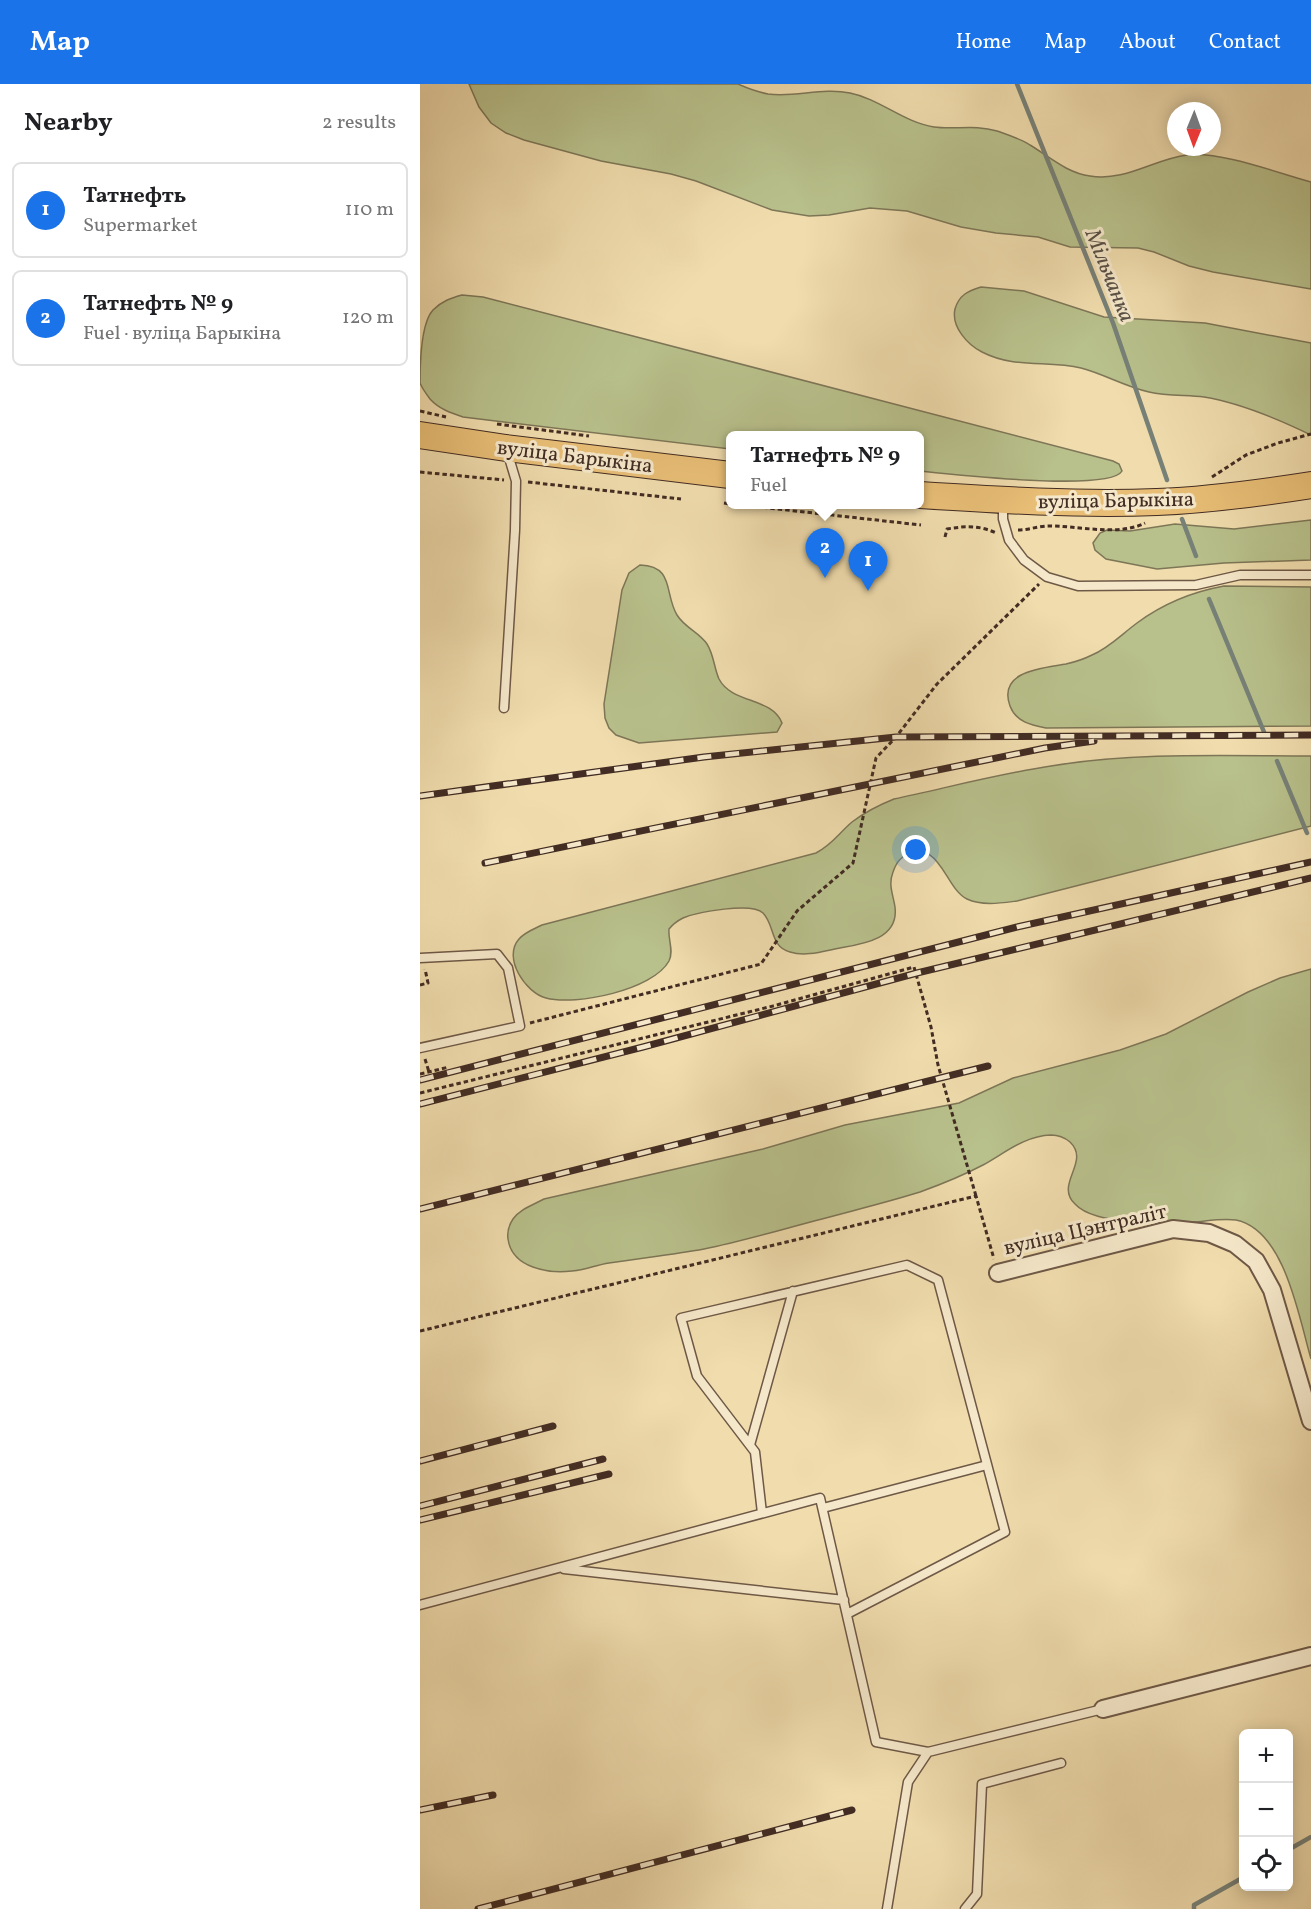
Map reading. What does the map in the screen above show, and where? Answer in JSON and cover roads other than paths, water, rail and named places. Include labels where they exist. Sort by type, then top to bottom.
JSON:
[{"type":"main road","name":"вуліца Барыкіна","points":[[420,435],[506,448],[726,475]]},
{"type":"main road","name":"вуліца Барыкіна","points":[[924,495],[1003,500],[1157,502],[1193,500],[1311,485]]},
{"type":"street","name":"вуліца Цэнтраліт","points":[[998,1273],[1173,1229],[1209,1233],[1235,1244],[1256,1261],[1272,1290],[1311,1421]]},
{"type":"street","points":[[1103,1709],[1311,1656]]},
{"type":"lane","points":[[504,708],[516,481],[506,448]]},
{"type":"lane","points":[[1003,500],[1004,519],[1009,540],[1024,560],[1047,577],[1078,586],[1196,585],[1240,575],[1311,575]]},
{"type":"lane","points":[[420,1048],[520,1026],[508,968],[497,954],[422,960]]},
{"type":"lane","points":[[762,1513],[755,1452],[697,1376],[681,1318],[907,1265],[938,1280],[1005,1533],[847,1614]]},
{"type":"lane","points":[[750,1446],[793,1290]]},
{"type":"lane","points":[[823,1508],[987,1465]]},
{"type":"lane","points":[[420,1605],[820,1498],[876,1742],[928,1752],[1103,1709]]},
{"type":"lane","points":[[556,1568],[844,1600]]},
{"type":"lane","points":[[887,1909],[908,1782],[928,1752]]},
{"type":"lane","points":[[965,1909],[977,1894],[982,1784],[1061,1763]]},
{"type":"waterway","name":"Мільчанка","points":[[1017,84],[1113,323],[1167,480]]},
{"type":"waterway","name":"Мільчанка","points":[[1182,519],[1196,556]]},
{"type":"waterway","name":"Мільчанка","points":[[1209,599],[1264,732]]},
{"type":"waterway","name":"Мільчанка","points":[[1277,761],[1307,833]]},
{"type":"waterway","name":"Мільчанка","points":[[1293,1847],[1311,1837]]},
{"type":"waterway","name":"Мільчанка","points":[[1194,1909],[1194,1905],[1239,1880]]},
{"type":"railway","points":[[420,796],[704,757],[896,737],[1311,735]]},
{"type":"railway","points":[[485,863],[1045,748],[1094,741]]},
{"type":"railway","points":[[420,1080],[1017,927],[1311,862]]},
{"type":"railway","points":[[420,1104],[917,973],[1311,878]]},
{"type":"railway","points":[[420,1209],[988,1066]]},
{"type":"railway","points":[[420,1461],[553,1426]]},
{"type":"railway","points":[[420,1506],[603,1459]]},
{"type":"railway","points":[[420,1520],[609,1474]]},
{"type":"railway","points":[[420,1810],[493,1795]]},
{"type":"railway","points":[[478,1909],[852,1810]]},
{"type":"place","name":"Татнефть № 9","points":[[825,578]]},
{"type":"place","name":"Татнефть","points":[[868,591]]}]
